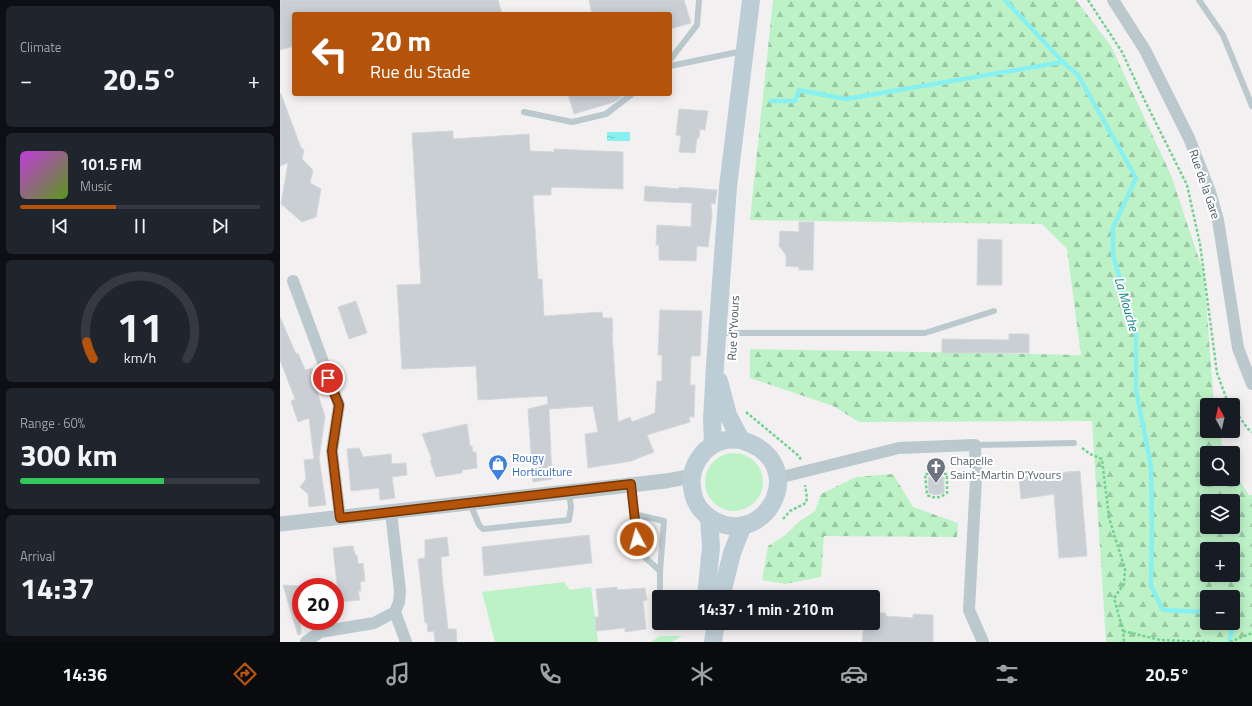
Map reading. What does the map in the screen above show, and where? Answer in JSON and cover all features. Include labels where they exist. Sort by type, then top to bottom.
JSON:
[{"type":"main road","name":"Rue d'Yvours","points":[[712,445],[715,365],[728,187],[751,0]]},
{"type":"main road","points":[[715,365],[728,415],[742,440]]},
{"type":"main road","points":[[726,440],[742,440],[752,443],[762,449],[770,457],[775,466],[778,478],[778,488],[775,499],[763,516],[754,522],[743,525],[726,525],[709,518],[699,508],[693,495],[692,476],[694,467],[699,458],[712,445],[726,440]]},
{"type":"main road","points":[[707,590],[711,547],[709,518]]},
{"type":"main road","points":[[723,590],[732,553],[743,525]]},
{"type":"main road","points":[[704,630],[704,642]]},
{"type":"main road","points":[[713,642],[715,630]]},
{"type":"street","name":"Rue de la Gare","points":[[1113,0],[1145,50],[1189,138],[1210,192],[1218,220],[1238,348],[1252,384]]},
{"type":"street","points":[[293,281],[339,405],[332,451],[340,518]]},
{"type":"street","points":[[778,478],[899,448],[975,445],[976,479],[969,610],[983,642]]},
{"type":"street","points":[[280,524],[666,481],[692,476]]},
{"type":"street","points":[[391,512],[400,591],[396,612],[406,642]]},
{"type":"street","points":[[306,642],[320,632],[374,623],[396,612]]},
{"type":"lane","points":[[672,57],[697,25],[699,0]]},
{"type":"lane","points":[[1199,0],[1224,34],[1252,106]]},
{"type":"lane","points":[[672,66],[745,51]]},
{"type":"lane","points":[[524,112],[572,122],[606,114],[629,96]]},
{"type":"lane","points":[[717,333],[925,334],[994,311]]},
{"type":"lane","points":[[975,445],[1074,443]]},
{"type":"lane","points":[[631,484],[638,551],[660,571]]},
{"type":"lane","points":[[470,503],[479,525],[483,528],[569,520],[571,507],[569,492]]},
{"type":"lane","points":[[634,514],[664,521],[660,590]]},
{"type":"path","points":[[1088,0],[1122,52],[1187,185],[1200,244],[1217,374],[1226,398]]},
{"type":"path","points":[[744,410],[799,456],[807,494],[806,503],[790,511],[782,520]]},
{"type":"path","points":[[1240,418],[1252,432]]},
{"type":"path","points":[[1074,443],[1090,454],[1102,459],[1109,518],[1125,569],[1124,584],[1114,598],[1123,631],[1124,642]]},
{"type":"path","points":[[934,446],[934,474]]},
{"type":"path","points":[[925,474],[934,474],[947,474],[947,493],[941,498],[927,495],[925,474]]},
{"type":"path","points":[[1123,631],[1160,640],[1210,642]]},
{"type":"path","points":[[1230,642],[1252,633]]},
{"type":"green space","points":[[773,0],[1076,0],[1111,46],[1171,175],[1204,274],[1213,398],[1200,398],[1200,438],[1221,438],[1222,446],[1200,446],[1200,486],[1240,486],[1240,481],[1249,495],[1252,495],[1252,642],[1106,642],[1092,421],[859,422],[833,406],[750,378],[750,349],[1081,355],[1067,249],[1042,224],[750,220]]},
{"type":"green space","points":[[734,453],[750,458],[758,466],[763,482],[758,498],[750,506],[734,511],[718,506],[710,498],[705,482],[710,466],[718,458]]},
{"type":"green space","points":[[893,474],[913,507],[958,523],[957,537],[824,536],[821,577],[785,584],[762,580],[768,546],[783,537],[800,521],[815,511],[821,494],[856,477]]},
{"type":"green space","points":[[564,582],[570,590],[591,587],[598,642],[495,642],[482,592]]},
{"type":"green space","points":[[660,636],[682,636],[672,642],[651,642]]},
{"type":"water","points":[[607,132],[630,132],[630,141],[607,141]]},
{"type":"building","points":[[280,0],[498,0],[501,12],[292,12],[292,47],[280,50]]},
{"type":"building","points":[[589,0],[684,0],[691,23],[672,28],[672,12],[592,12]]},
{"type":"building","points":[[280,94],[301,148],[304,150],[302,159],[313,170],[310,183],[321,189],[316,217],[302,222],[281,204],[288,163],[280,166]]},
{"type":"building","points":[[569,96],[622,96],[614,102],[574,114]]},
{"type":"building","points":[[679,109],[708,111],[705,130],[700,129],[695,153],[679,152],[681,136],[676,135]]},
{"type":"building","points":[[453,131],[453,139],[529,134],[530,151],[554,152],[554,149],[623,152],[623,189],[551,187],[551,195],[533,195],[538,279],[542,279],[544,316],[602,312],[603,318],[612,318],[618,422],[630,417],[632,422],[655,413],[657,381],[662,381],[662,355],[658,355],[660,310],[702,311],[700,356],[691,356],[690,385],[695,385],[694,417],[689,417],[690,422],[647,435],[654,452],[631,461],[588,468],[585,434],[598,432],[593,406],[549,409],[552,479],[533,482],[528,409],[548,404],[547,396],[478,400],[476,366],[402,369],[397,285],[421,284],[412,133]]},
{"type":"building","points":[[645,186],[717,190],[715,204],[711,203],[712,216],[708,247],[697,246],[696,261],[659,260],[659,245],[656,245],[657,225],[691,227],[692,203],[644,201]]},
{"type":"building","points":[[799,222],[814,222],[813,270],[799,270],[799,267],[786,266],[786,255],[779,246],[780,231],[799,232]]},
{"type":"building","points":[[978,239],[1002,240],[1002,285],[977,285]]},
{"type":"building","points":[[356,301],[367,333],[349,339],[338,307]]},
{"type":"building","points":[[280,317],[296,354],[298,353],[305,370],[312,368],[320,390],[317,391],[325,417],[319,458],[326,505],[309,507],[308,494],[300,487],[306,479],[304,460],[314,459],[309,418],[298,422],[291,401],[295,399],[280,360]]},
{"type":"building","points":[[1009,334],[1029,334],[1029,353],[942,353],[942,339],[1009,340]]},
{"type":"building","points":[[467,424],[470,446],[472,446],[473,452],[476,452],[477,468],[462,470],[462,473],[436,477],[430,460],[432,460],[422,434]]},
{"type":"building","points":[[359,448],[363,457],[391,454],[392,464],[406,463],[407,475],[392,477],[395,498],[380,500],[379,488],[351,491],[347,449]]},
{"type":"building","points":[[1080,471],[1087,556],[1059,558],[1054,494],[1021,499],[1019,476]]},
{"type":"building","name":"Chapelle Saint-Martin D'Yvours","points":[[928,477],[944,477],[944,493],[936,495],[929,493]]},
{"type":"building","points":[[589,535],[592,563],[484,576],[482,547]]},
{"type":"building","points":[[447,537],[449,556],[441,557],[442,576],[448,629],[456,629],[457,642],[435,642],[434,631],[428,632],[427,623],[425,623],[418,559],[425,558],[425,540]]},
{"type":"building","points":[[353,546],[355,555],[357,555],[358,564],[363,563],[365,581],[360,582],[361,591],[358,591],[360,600],[344,602],[344,578],[336,578],[333,548]]},
{"type":"building","points":[[283,585],[292,586],[292,615]]},
{"type":"building","points":[[617,587],[617,590],[645,588],[647,600],[643,601],[646,629],[625,632],[625,628],[596,631],[595,617],[599,617],[596,589]]},
{"type":"building","points":[[880,613],[886,613],[886,616],[913,618],[913,614],[933,615],[933,642],[862,642],[863,630],[880,630]]},
{"type":"building","points":[[296,630],[301,630],[301,634],[298,635]]},
{"type":"waterway","name":"La Mouche","points":[[1005,0],[1063,62],[1078,75],[1136,178],[1113,228],[1113,255],[1136,334],[1136,390],[1151,466],[1151,586],[1163,610],[1200,612]]},
{"type":"waterway","points":[[771,101],[795,101],[799,90],[846,99],[1063,62]]},
{"type":"waterway","name":"La Mouche","points":[[1229,642],[1232,630]]},
{"type":"place","name":"Rougy Horticulture","points":[[498,481]]},
{"type":"place","name":"Chapelle Saint-Martin D'Yvours","points":[[936,484]]},
{"type":"route","points":[[328,378],[339,405],[332,451],[340,518],[631,484],[637,539]]}]
